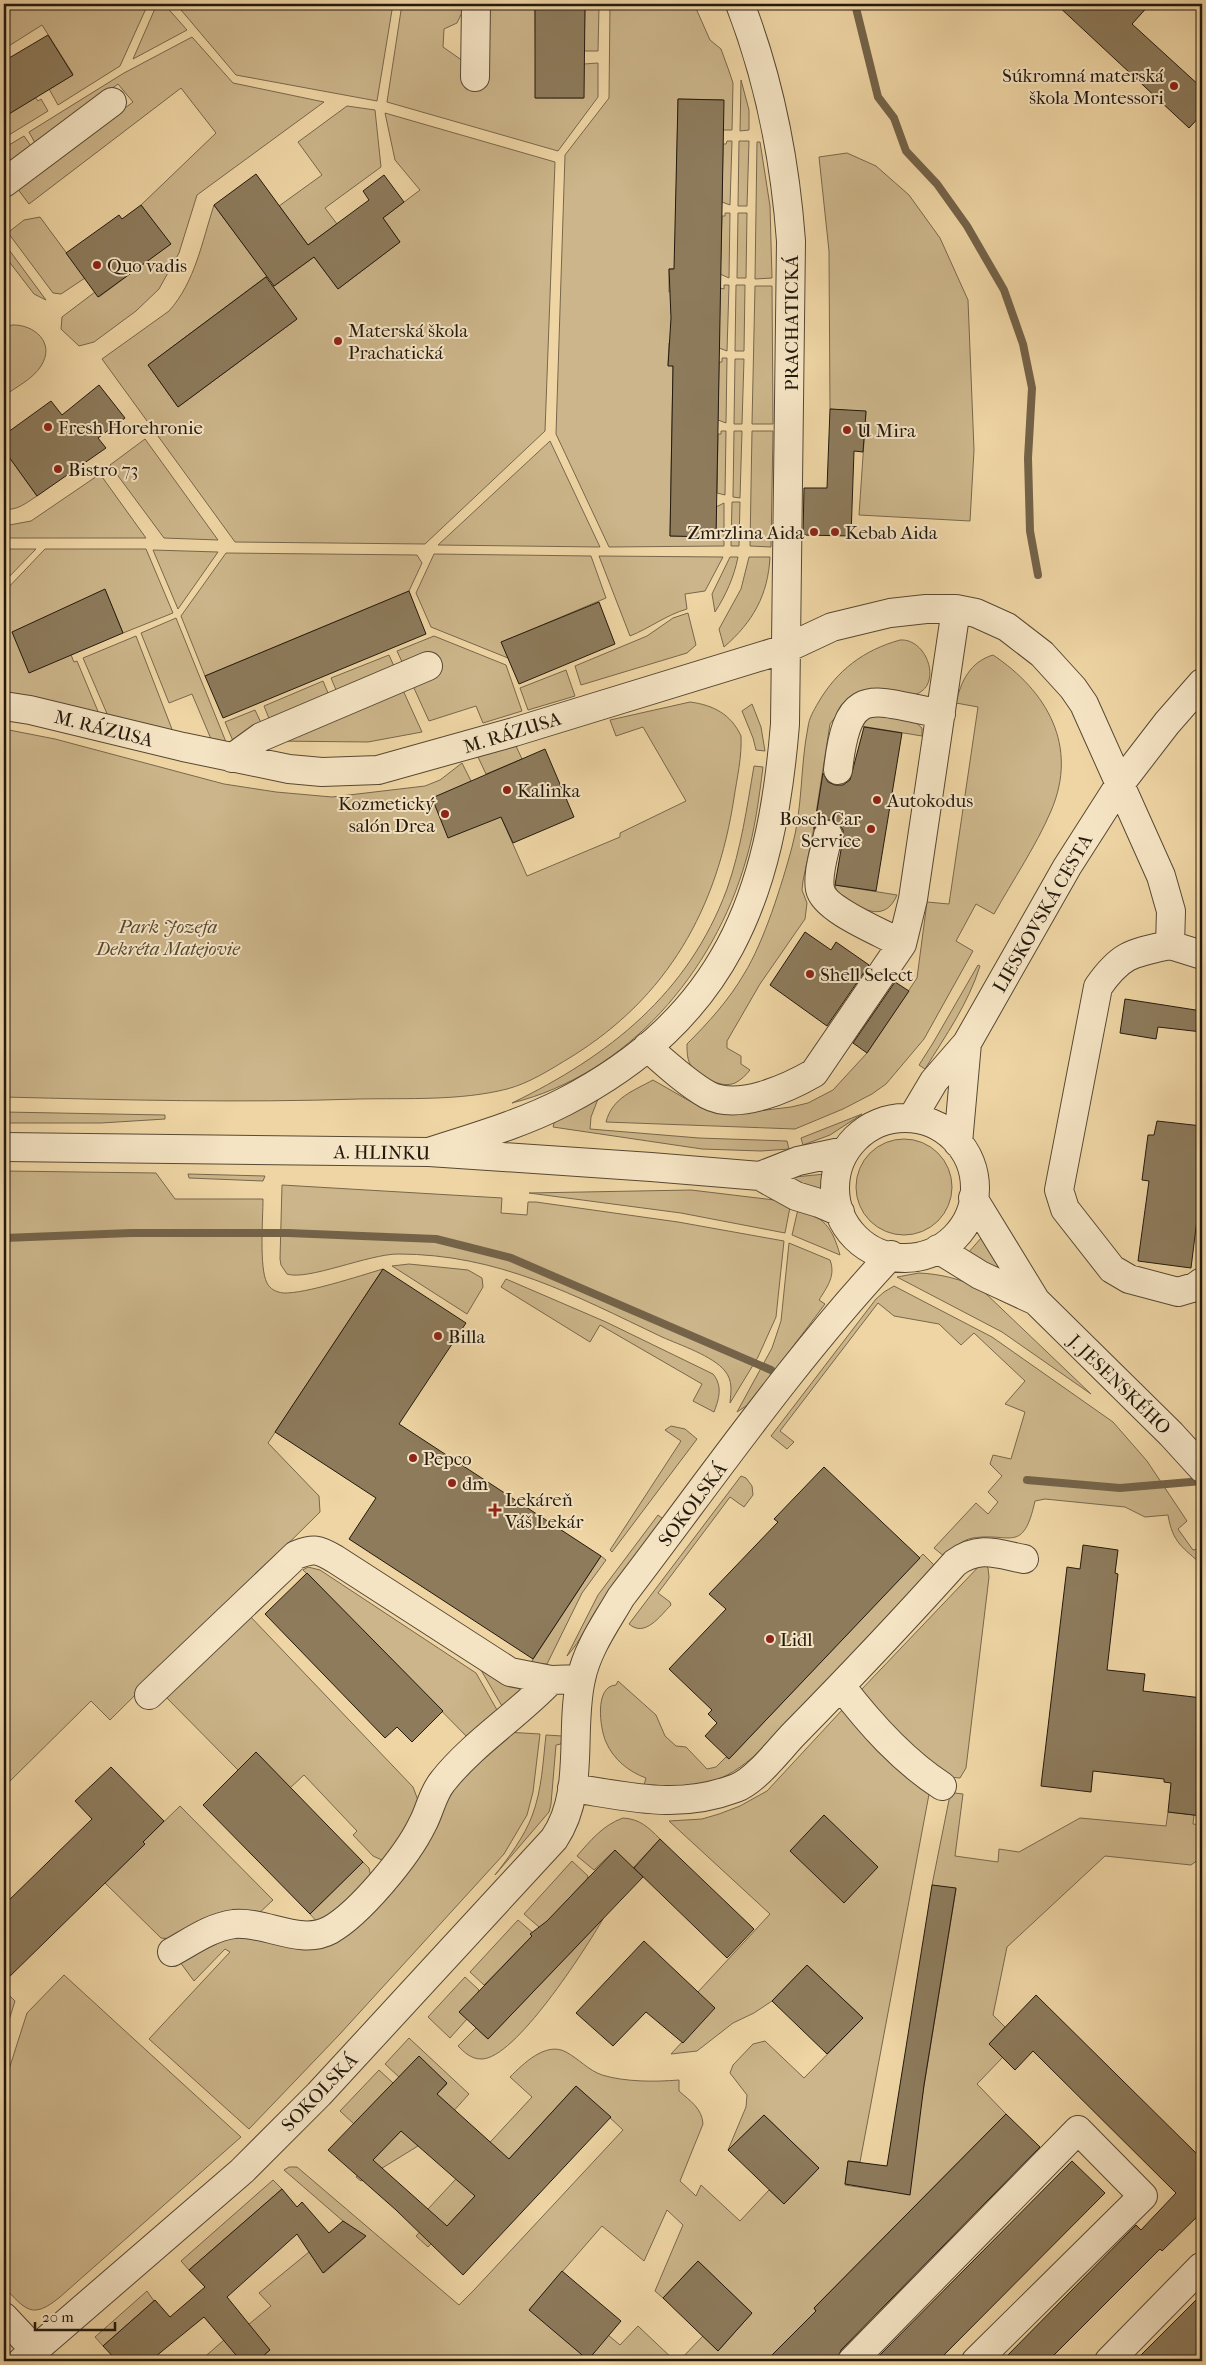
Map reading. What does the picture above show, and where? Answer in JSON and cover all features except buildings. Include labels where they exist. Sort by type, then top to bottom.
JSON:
[{"type":"street","points":[[475,77],[476,4]]},
{"type":"street","name":"PRACHATICKÁ","points":[[429,1152],[506,1127],[563,1102],[614,1071],[647,1047],[680,1018],[709,983],[732,945],[750,902],[765,855],[777,803],[785,724],[791,241],[785,181],[770,103],[752,38],[740,4]]},
{"type":"street","points":[[4,183],[112,102]]},
{"type":"street","points":[[785,649],[832,627],[890,613],[926,609],[956,609],[994,619],[1021,636],[1042,654],[1073,688],[1084,704],[1162,876],[1171,911],[1170,945]]},
{"type":"street","points":[[647,1047],[709,1096],[740,1101],[792,1086],[814,1073],[902,944],[913,899],[956,609]]},
{"type":"street","name":"M. RÁZUSA","points":[[4,706],[30,710],[232,758],[298,770],[322,772],[378,770],[514,732],[785,649]]},
{"type":"street","points":[[232,758],[261,737],[428,666]]},
{"type":"street","name":"LIESKOVSKÁ CESTA","points":[[912,1118],[934,1081],[967,1043],[1067,867],[1120,784],[1167,723],[1202,683]]},
{"type":"street","points":[[838,770],[841,741],[848,720],[865,703],[877,702],[941,714]]},
{"type":"street","points":[[828,835],[820,880],[824,899],[836,908],[902,944]]},
{"type":"street","points":[[1202,955],[1170,945],[1136,952],[1112,966],[1098,987],[1059,1190],[1065,1209],[1112,1269],[1129,1279],[1178,1292],[1195,1287],[1202,1282]]},
{"type":"street","name":"LIESKOVSKÁ CESTA","points":[[958,1143],[967,1043]]},
{"type":"street","points":[[912,1118],[923,1120],[941,1128],[958,1143],[972,1170],[973,1198],[970,1216],[962,1231],[950,1243],[919,1255],[891,1255],[864,1244],[850,1230],[840,1212],[834,1186],[838,1164],[845,1150],[858,1135],[876,1124],[896,1119],[912,1118]]},
{"type":"street","name":"A. HLINKU","points":[[4,1147],[429,1152],[651,1166],[760,1176]]},
{"type":"street","points":[[760,1176],[798,1161],[845,1150]]},
{"type":"street","points":[[760,1176],[796,1196],[840,1212]]},
{"type":"street","name":"J. JESENSKÉHO","points":[[973,1198],[1036,1301],[1171,1434],[1196,1462]]},
{"type":"street","points":[[843,1308],[864,1244]]},
{"type":"street","name":"J. JESENSKÉHO","points":[[938,1249],[980,1275],[1036,1301]]},
{"type":"street","name":"SOKOLSKÁ","points":[[28,2356],[242,2171],[319,2094],[554,1839],[568,1812],[572,1788],[580,1679],[594,1643],[621,1597],[843,1308],[891,1255]]},
{"type":"street","points":[[149,1695],[296,1555],[310,1549],[321,1551],[335,1559],[510,1672],[550,1680],[580,1679]]},
{"type":"street","points":[[572,1788],[667,1802],[693,1799],[740,1787],[756,1773],[956,1563],[967,1554],[987,1552],[1024,1559]]},
{"type":"street","points":[[172,1952],[208,1932],[232,1924],[252,1925],[316,1935],[329,1931],[342,1922],[400,1860],[422,1826],[434,1794],[447,1776],[529,1704],[550,1680]]},
{"type":"street","points":[[840,1686],[861,1713],[902,1755],[924,1774],[942,1786]]},
{"type":"street","points":[[852,2361],[1078,2130],[1143,2196],[976,2361]]},
{"type":"street","points":[[1109,2361],[1202,2268]]},
{"type":"street","points":[[4,2318],[28,2356]]},
{"type":"green space","points":[[4,4],[148,4],[120,66],[58,105],[49,89],[73,74],[42,25],[4,49]]},
{"type":"green space","points":[[157,4],[164,4],[187,30],[133,59]]},
{"type":"green space","points":[[176,4],[393,4],[377,101],[236,75]]},
{"type":"green space","points":[[402,4],[466,4],[457,23],[444,29],[443,47],[463,61],[484,4],[535,4],[536,98],[583,98],[584,64],[598,63],[598,97],[558,151],[387,102]]},
{"type":"green space","points":[[610,4],[694,4],[710,40],[721,49],[733,83],[732,130],[723,130],[723,100],[678,99],[675,269],[669,269],[669,292],[672,292],[671,343],[669,343],[668,365],[673,366],[670,536],[716,537],[716,507],[724,503],[724,546],[609,547],[556,434],[565,155],[609,98]]},
{"type":"green space","points":[[585,7],[599,7],[598,51],[584,51]]},
{"type":"green space","points":[[192,37],[233,83],[324,102],[197,195],[179,253],[159,289],[136,311],[94,342],[79,346],[61,329],[62,317],[95,292],[99,297],[170,244],[141,205],[216,133],[181,88],[29,204],[17,188],[133,102],[118,84],[35,143],[29,132],[124,73]]},
{"type":"green space","points":[[741,80],[749,110],[749,130],[740,131]]},
{"type":"green space","points":[[35,97],[38,101],[41,99],[48,111],[4,138],[4,117]]},
{"type":"green space","points":[[347,106],[375,110],[381,167],[325,208],[337,224],[308,245],[279,206],[322,175],[298,142]]},
{"type":"green space","name":"Materská škola Prachatická","points":[[385,113],[555,162],[545,431],[425,544],[235,542],[102,359],[169,311],[178,300],[197,261],[214,205],[267,276],[148,365],[178,407],[297,319],[273,287],[314,257],[338,289],[400,242],[383,218],[420,190],[395,160]]},
{"type":"green space","points":[[24,136],[31,146],[4,165],[4,148]]},
{"type":"green space","points":[[727,141],[732,141],[730,205],[722,202],[723,144],[726,144]]},
{"type":"green space","points":[[739,141],[749,141],[747,206],[738,206]]},
{"type":"green space","points":[[757,142],[760,142],[770,206],[772,278],[755,279]]},
{"type":"green space","points":[[847,153],[876,166],[909,195],[940,238],[968,300],[974,450],[970,521],[859,515],[866,412],[830,409],[829,251],[819,157]]},
{"type":"green space","points":[[725,213],[730,213],[729,278],[720,274],[722,216],[725,216]]},
{"type":"green space","points":[[738,213],[747,213],[746,278],[737,278]]},
{"type":"green space","points":[[40,217],[85,278],[61,294],[53,293],[9,234],[10,231],[24,220]]},
{"type":"green space","points":[[4,243],[46,300],[34,294],[4,255]]},
{"type":"green space","points":[[724,285],[729,285],[727,351],[719,348],[720,288],[724,289]]},
{"type":"green space","points":[[736,285],[745,285],[744,351],[735,351]]},
{"type":"green space","points":[[755,286],[772,286],[773,424],[752,424]]},
{"type":"green space","points":[[12,325],[35,331],[40,336],[46,350],[45,358],[38,371],[4,396],[4,329]]},
{"type":"green space","points":[[722,358],[727,358],[726,423],[718,420],[719,362],[722,362]]},
{"type":"green space","points":[[735,359],[744,359],[742,424],[734,424]]},
{"type":"green space","points":[[721,431],[726,431],[725,495],[717,493],[718,434],[721,434]]},
{"type":"green space","points":[[734,431],[742,431],[740,498],[733,497]]},
{"type":"green space","points":[[752,431],[773,431],[771,547],[750,546]]},
{"type":"green space","points":[[145,439],[218,540],[164,538],[110,465]]},
{"type":"green space","points":[[550,441],[600,547],[438,545]]},
{"type":"green space","points":[[4,450],[37,496],[13,509],[4,509]]},
{"type":"green space","points":[[100,474],[146,538],[4,538],[4,526],[31,521]]},
{"type":"green space","points":[[732,502],[740,502],[739,546],[731,546]]},
{"type":"green space","points":[[4,549],[36,549],[4,582]]},
{"type":"green space","points":[[45,549],[146,549],[173,613],[123,633],[105,590],[71,655],[74,662],[77,661],[102,721],[4,697],[4,592]]},
{"type":"green space","points":[[153,550],[218,552],[178,609]]},
{"type":"green space","points":[[226,553],[417,555],[422,563],[409,591],[205,676],[181,616]]},
{"type":"green space","points":[[434,554],[591,556],[606,598],[502,642],[508,658],[431,627],[416,593]]},
{"type":"green space","points":[[599,556],[723,557],[705,591],[685,594],[687,609],[630,636]]},
{"type":"green space","points":[[730,557],[738,557],[729,586],[715,612],[712,594]]},
{"type":"green space","points":[[749,557],[770,557],[766,584],[751,618],[724,647],[719,629],[741,589]]},
{"type":"green space","points":[[688,613],[696,645],[687,653],[581,685],[575,666],[647,636],[673,618]]},
{"type":"green space","points":[[176,618],[226,742],[211,739],[192,694],[169,703],[141,633]]},
{"type":"green space","points":[[136,636],[175,737],[111,723],[83,658]]},
{"type":"green space","points":[[434,636],[506,665],[522,711],[483,723],[476,706],[429,721],[397,651]]},
{"type":"green space","points":[[900,640],[910,642],[925,655],[929,664],[930,674],[928,683],[922,691],[913,695],[847,702],[830,724],[813,833],[803,881],[802,890],[807,903],[805,919],[760,984],[727,1041],[727,1048],[741,1056],[741,1064],[750,1070],[735,1083],[723,1084],[710,1081],[698,1073],[690,1064],[687,1044],[725,1002],[738,984],[759,946],[772,912],[796,832],[805,742],[811,717],[826,691],[843,671],[875,649]]},
{"type":"green space","points":[[389,655],[397,673],[339,697],[331,678]]},
{"type":"green space","points":[[993,655],[1029,685],[1053,722],[1059,743],[1061,764],[1059,787],[1051,811],[1038,837],[994,914],[976,904],[956,941],[973,951],[924,1039],[886,1084],[872,1094],[843,1109],[795,1129],[606,1122],[618,1101],[653,1080],[700,1107],[716,1113],[733,1114],[808,1103],[833,1090],[867,1053],[917,978],[927,902],[949,904],[978,707],[956,703],[968,673],[978,662]]},
{"type":"green space","points":[[566,670],[575,696],[528,710],[520,688]]},
{"type":"green space","points":[[323,681],[331,700],[272,726],[264,706]]},
{"type":"green space","points":[[401,686],[422,732],[368,742],[271,741]]},
{"type":"green space","name":"Park Jozefa Dekréta Matejovie","points":[[690,702],[714,708],[727,716],[741,736],[740,760],[734,798],[726,839],[715,877],[701,913],[682,947],[661,978],[635,1007],[605,1033],[548,1071],[507,1089],[489,1093],[433,1098],[226,1101],[4,1097],[4,729],[55,739],[224,784],[276,792],[332,797],[425,786],[440,780],[462,763],[471,781],[501,817],[527,876],[620,837],[620,833],[686,801],[643,727],[616,736],[610,720]]},
{"type":"green space","points":[[752,704],[761,727],[765,751],[756,750],[742,711]]},
{"type":"green space","points":[[255,710],[264,729],[233,741],[225,722]]},
{"type":"green space","points":[[875,715],[914,721],[922,728],[922,736],[861,726],[864,719]]},
{"type":"green space","points":[[516,746],[522,759],[486,774],[478,757]]},
{"type":"green space","points":[[754,766],[763,767],[754,826],[746,860],[732,901],[712,941],[688,978],[660,1013],[629,1043],[593,1069],[554,1089],[512,1103],[547,1085],[612,1042],[641,1018],[691,960],[711,926],[732,874],[740,843]]},
{"type":"green space","points":[[835,885],[897,895],[887,908],[875,912],[855,904],[840,893]]},
{"type":"green space","points":[[978,965],[980,966],[975,980],[963,1006],[925,1069],[919,1065]]},
{"type":"green space","points":[[598,1099],[591,1117],[590,1129],[699,1138],[787,1141],[789,1149],[761,1151],[702,1149],[553,1127],[555,1120]]},
{"type":"green space","points":[[4,1112],[165,1115],[165,1119],[101,1123],[4,1123]]},
{"type":"green space","points":[[862,1114],[830,1135],[803,1145],[801,1138]]},
{"type":"green space","points":[[904,1139],[922,1143],[938,1153],[948,1169],[952,1187],[948,1205],[938,1221],[922,1231],[904,1235],[886,1231],[870,1221],[860,1205],[856,1187],[860,1169],[870,1153],[886,1143]]},
{"type":"green space","points":[[4,1171],[156,1173],[175,1199],[263,1199],[263,1266],[267,1283],[280,1293],[293,1293],[318,1288],[383,1269],[268,1443],[319,1496],[320,1512],[110,1720],[91,1701],[4,1787]]},
{"type":"green space","points":[[188,1174],[265,1176],[263,1181],[189,1178]]},
{"type":"green space","points":[[825,1174],[824,1192],[785,1178]]},
{"type":"green space","points":[[282,1185],[502,1198],[501,1213],[527,1215],[528,1202],[536,1202],[678,1222],[784,1241],[776,1317],[758,1357],[730,1403],[731,1386],[729,1379],[725,1371],[713,1360],[566,1292],[502,1269],[469,1261],[434,1256],[398,1254],[371,1258],[309,1274],[287,1274],[281,1265],[280,1259]]},
{"type":"green space","points":[[691,1190],[791,1202],[785,1233],[681,1213],[529,1193]]},
{"type":"green space","points":[[799,1205],[826,1225],[834,1237],[840,1255],[792,1235]]},
{"type":"green space","points":[[982,1237],[1009,1276],[968,1253]]},
{"type":"green space","points":[[789,1243],[830,1260],[832,1266],[831,1276],[828,1286],[819,1300],[825,1304],[758,1393],[746,1406],[737,1412],[772,1348],[781,1321]]},
{"type":"green space","points":[[409,1264],[468,1270],[482,1278],[483,1287],[467,1314],[392,1266]]},
{"type":"green space","points":[[919,1273],[951,1278],[981,1289],[1091,1394],[1002,1332],[897,1277]]},
{"type":"green space","points":[[506,1279],[606,1322],[713,1374],[719,1388],[719,1397],[714,1412],[693,1401],[702,1384],[600,1325],[590,1342],[501,1287]]},
{"type":"green space","points":[[894,1286],[992,1337],[1113,1422],[1147,1461],[1187,1521],[1178,1529],[1193,1550],[1202,1548],[1202,1565],[1176,1539],[1168,1515],[1145,1517],[1125,1507],[1045,1499],[1035,1501],[1030,1518],[1020,1535],[1013,1538],[986,1537],[969,1539],[958,1545],[945,1557],[934,1548],[976,1503],[988,1514],[998,1502],[988,1492],[1002,1476],[990,1464],[993,1455],[1011,1459],[1025,1412],[1005,1404],[1025,1381],[974,1333],[961,1345],[939,1324],[894,1316],[878,1303],[780,1431],[794,1442],[787,1449],[771,1436],[876,1299]]},
{"type":"green space","points":[[671,1426],[685,1429],[697,1439],[612,1552],[610,1550],[681,1441],[665,1430]]},
{"type":"green space","points":[[741,1476],[746,1478],[752,1486],[753,1495],[744,1507],[730,1497],[658,1593],[670,1602],[671,1605],[657,1620],[646,1627],[635,1628],[629,1624]]},
{"type":"green space","points":[[658,1515],[663,1519],[596,1610],[577,1644],[567,1656],[598,1595]]},
{"type":"green space","points":[[923,1554],[936,1567],[753,1757],[728,1775],[715,1781],[689,1787],[644,1785],[646,1778],[622,1764],[609,1748],[602,1728],[600,1709],[604,1692],[609,1687],[616,1685],[618,1681],[656,1715],[665,1736],[676,1746],[686,1747],[707,1769],[716,1767],[726,1757],[729,1759]]},
{"type":"green space","points":[[601,1556],[606,1560],[582,1593],[547,1664],[530,1664]]},
{"type":"green space","points":[[983,1562],[988,1568],[989,1577],[966,1768],[960,1778],[949,1777],[909,1749],[861,1690]]},
{"type":"green space","points":[[308,1567],[320,1570],[476,1673],[501,1717],[474,1744],[303,1570]]},
{"type":"green space","points":[[247,1613],[413,1787],[419,1803],[420,1814],[384,1861],[373,1856],[353,1835],[357,1831],[304,1775],[290,1788],[256,1753],[238,1770],[163,1694]]},
{"type":"green space","points":[[481,1670],[500,1681],[526,1689],[506,1713]]},
{"type":"green space","points":[[843,1709],[930,1789],[860,2162],[848,2161],[845,2185],[884,2191],[922,2098],[956,1889],[932,1885],[950,1795],[955,1793],[963,1794],[955,1856],[998,1862],[999,1849],[1019,1852],[1080,1818],[1166,1826],[1168,1812],[1194,1815],[1193,1824],[1202,1825],[1202,1857],[1191,1865],[1105,1856],[1007,1947],[993,2015],[1005,2027],[989,2044],[1003,2057],[977,2084],[1006,2114],[814,2308],[816,2311],[766,2361],[679,2361],[703,2336],[718,2351],[752,2313],[698,2261],[663,2298],[655,2291],[683,2225],[667,2210],[644,2261],[602,2226],[529,2310],[608,2335],[620,2345],[638,2326],[675,2361],[257,2361],[270,2350],[248,2325],[271,2306],[259,2293],[309,2252],[324,2273],[365,2237],[343,2221],[284,2170],[289,2167],[297,2167],[459,2305],[623,2130],[576,2086],[428,2247],[416,2236],[435,2216],[428,2209],[532,2097],[510,2077],[528,2060],[551,2049],[566,2052],[602,2075],[640,2081],[679,2080],[679,2091],[698,2109],[703,2124],[680,2181],[696,2196],[701,2185],[740,2221],[769,2190],[784,2204],[819,2168],[764,2115],[728,2150],[746,2107],[747,2095],[730,2073],[733,2065],[753,2044],[765,2041],[804,2078],[863,2018],[807,1965],[772,2001],[754,2013],[733,2023],[697,2051],[671,2054],[698,2025],[698,1992],[770,1914],[669,1821],[702,1819],[719,1814],[740,1806],[767,1791]]},
{"type":"green space","points":[[505,1732],[540,1734],[533,1792],[527,1815],[504,1854],[339,2035],[249,2129],[149,2039],[230,1952],[225,1949],[194,1981],[177,1958],[221,1934],[320,1941],[449,1786]]},
{"type":"green space","points":[[546,1735],[562,1736],[561,1744],[556,1745],[549,1812],[495,1875],[511,1854],[532,1816],[540,1786]]},
{"type":"green space","points":[[180,1806],[273,1900],[256,1916],[172,1939],[161,1938],[105,1883]]},
{"type":"green space","points":[[623,1818],[643,1824],[660,1839],[633,1868],[615,1850],[594,1870],[577,1856],[603,1829]]},
{"type":"green space","points":[[572,1861],[588,1876],[587,1879],[542,1927],[539,1927],[524,1914]]},
{"type":"green space","points":[[363,1862],[369,1868],[371,1877],[340,1912],[326,1920],[315,1920],[310,1914]]},
{"type":"green space","points":[[603,1919],[566,1976],[530,2023],[512,2042],[495,2054],[481,2059],[465,2053],[458,2046],[476,2028],[488,2039]]},
{"type":"green space","points":[[518,1920],[533,1933],[532,1936],[484,1985],[470,1972]]},
{"type":"green space","points":[[64,1975],[241,2137],[60,2297],[43,2308],[36,2310],[30,2309],[18,2302],[4,2287],[4,2085],[27,2013]]},
{"type":"green space","points":[[465,1977],[479,1990],[467,2019],[450,2038],[428,2017]]},
{"type":"green space","points":[[4,1990],[15,2001],[4,2036]]},
{"type":"green space","points":[[409,2038],[469,2094],[439,2127],[418,2146],[361,2181],[356,2177],[447,2084],[419,2056],[399,2077],[385,2064]]},
{"type":"green space","points":[[379,2070],[393,2083],[354,2124],[340,2111]]},
{"type":"green space","points":[[273,2180],[282,2189],[189,2270],[181,2261]]},
{"type":"green space","points":[[147,2291],[154,2301],[103,2346],[95,2337]]},
{"type":"green space","points":[[224,2340],[241,2361],[200,2361]]},
{"type":"waterway","points":[[855,4],[878,97],[894,118],[906,151],[937,184],[967,226],[1004,290],[1023,344],[1032,388],[1028,458],[1030,531],[1038,575]]},
{"type":"waterway","points":[[4,1238],[131,1233],[288,1233],[436,1239],[511,1258],[771,1370]]},
{"type":"waterway","points":[[1027,1480],[1120,1488],[1202,1481]]},
{"type":"place","name":"Súkromná materská škola Montessori","points":[[1174,86]]},
{"type":"place","name":"Quo vadis","points":[[97,265]]},
{"type":"place","name":"Materská škola Prachatická","points":[[338,341]]},
{"type":"place","name":"Fresh Horehronie","points":[[48,427]]},
{"type":"place","name":"U Mira","points":[[847,430]]},
{"type":"place","name":"Bistro 73","points":[[58,469]]},
{"type":"place","name":"Zmrzlina Aida","points":[[814,532]]},
{"type":"place","name":"Kebab Aida","points":[[835,532]]},
{"type":"place","name":"Kalinka","points":[[507,790]]},
{"type":"place","name":"Autokodus","points":[[877,800]]},
{"type":"place","name":"Kozmetický salón Drea","points":[[445,814]]},
{"type":"place","name":"Bosch Car Service","points":[[871,829]]},
{"type":"place","name":"Shell Select","points":[[810,974]]},
{"type":"place","name":"Billa","points":[[438,1336]]},
{"type":"place","name":"Pepco","points":[[413,1458]]},
{"type":"place","name":"dm","points":[[452,1483]]},
{"type":"place","name":"Lekáreň Váš Lekár","points":[[495,1510]]},
{"type":"place","name":"Lidl","points":[[770,1639]]}]
